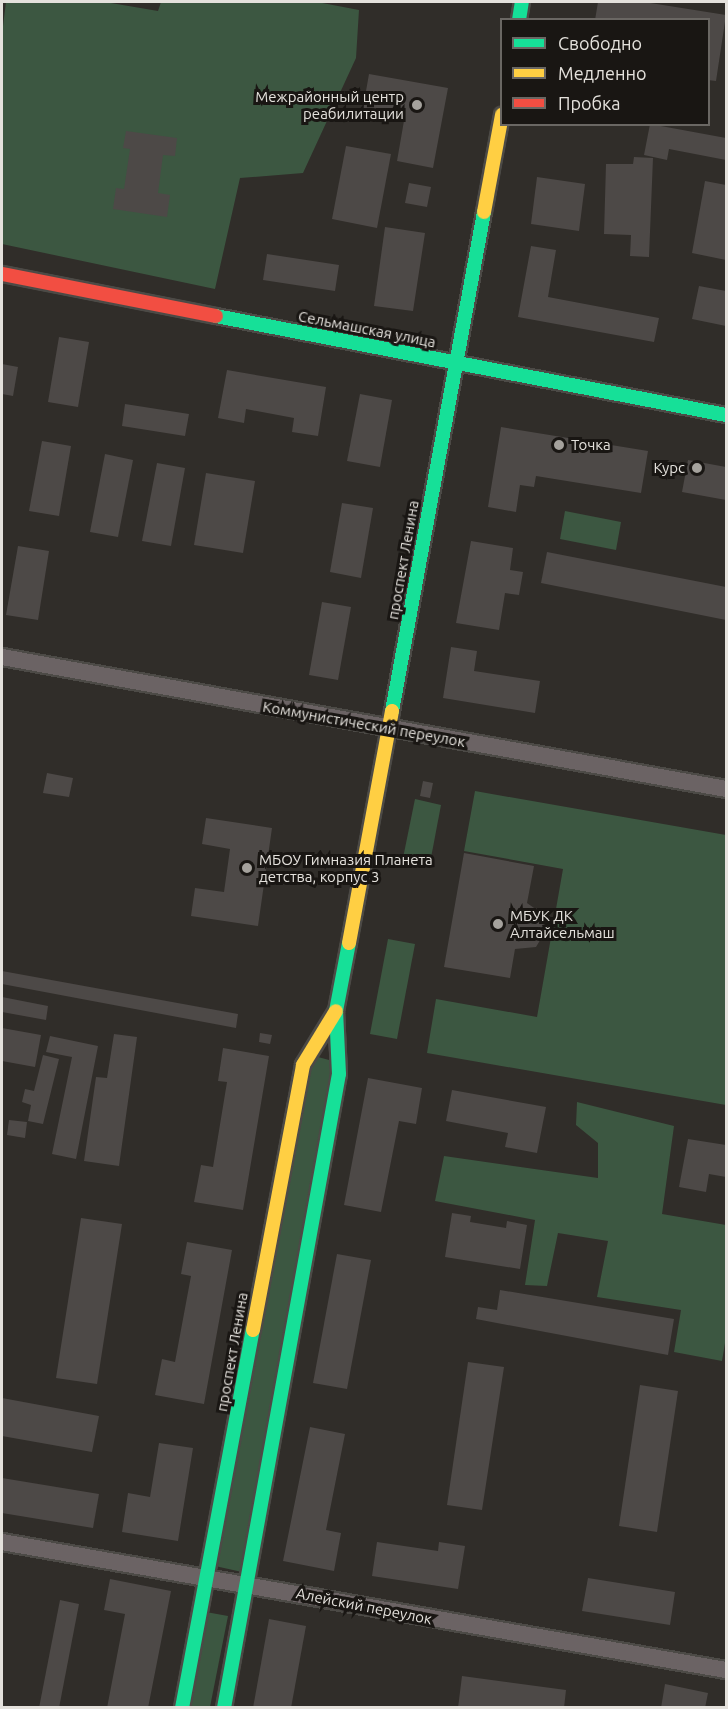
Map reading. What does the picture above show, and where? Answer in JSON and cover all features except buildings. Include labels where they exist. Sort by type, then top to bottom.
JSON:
[{"type":"main road","points":[[519,18],[522,2]]},
{"type":"main road","name":"проспект Ленина","points":[[224,1707],[339,1066],[336,1011],[500,121]]},
{"type":"main road","name":"Сельмашская улица","points":[[2,274],[726,415]]},
{"type":"main road","name":"проспект Ленина","points":[[182,1707],[209,1575],[271,1229],[308,1058],[336,1011]]},
{"type":"main road","points":[[308,1058],[320,1056],[339,1066]]},
{"type":"street","name":"Коммунистический переулок","points":[[2,657],[726,789]]},
{"type":"street","name":"Алейский переулок","points":[[2,1542],[209,1575],[726,1670]]},
{"type":"green space","points":[[6,2],[105,2],[158,11],[161,2],[317,2],[359,10],[356,58],[303,173],[240,178],[215,289],[2,244],[2,34]]},
{"type":"green space","points":[[565,511],[621,522],[616,550],[560,539]]},
{"type":"green space","points":[[475,791],[726,835],[726,1105],[427,1053],[436,999],[537,1017],[563,869],[464,851]]},
{"type":"green space","points":[[415,799],[441,805],[430,863],[403,858]]},
{"type":"green space","points":[[388,939],[415,944],[397,1039],[370,1034]]},
{"type":"green space","points":[[318,1057],[329,1060],[334,1073],[242,1572],[215,1566],[310,1063]]},
{"type":"green space","points":[[577,1102],[674,1126],[662,1214],[726,1225],[726,1337],[722,1361],[674,1352],[681,1310],[597,1297],[608,1241],[558,1233],[547,1286],[525,1285],[535,1220],[435,1201],[444,1156],[598,1178],[598,1143],[576,1125]]},
{"type":"green space","points":[[206,1612],[228,1616],[210,1707],[189,1708]]},
{"type":"traffic: fast","points":[[519,18],[522,2]]},
{"type":"traffic: fast","points":[[392,711],[484,212]]},
{"type":"traffic: fast","points":[[216,316],[726,415]]},
{"type":"traffic: fast","points":[[224,1708],[339,1074],[336,1011],[349,943]]},
{"type":"traffic: fast","points":[[182,1708],[253,1330]]},
{"type":"traffic: slow","points":[[484,212],[500,126]]},
{"type":"traffic: slow","points":[[349,943],[392,711]]},
{"type":"traffic: slow","points":[[253,1330],[303,1065],[336,1011]]},
{"type":"traffic: jam","points":[[2,274],[216,316]]},
{"type":"place","name":"Межрайонный центр реабилитации","points":[[417,105]]},
{"type":"place","name":"Точка","points":[[559,445]]},
{"type":"place","name":"Курс","points":[[697,468]]},
{"type":"place","name":"МБОУ Гимназия Планета детства, корпус 3","points":[[247,868]]},
{"type":"place","name":"МБУК ДК Алтайсельмаш","points":[[498,924]]}]
